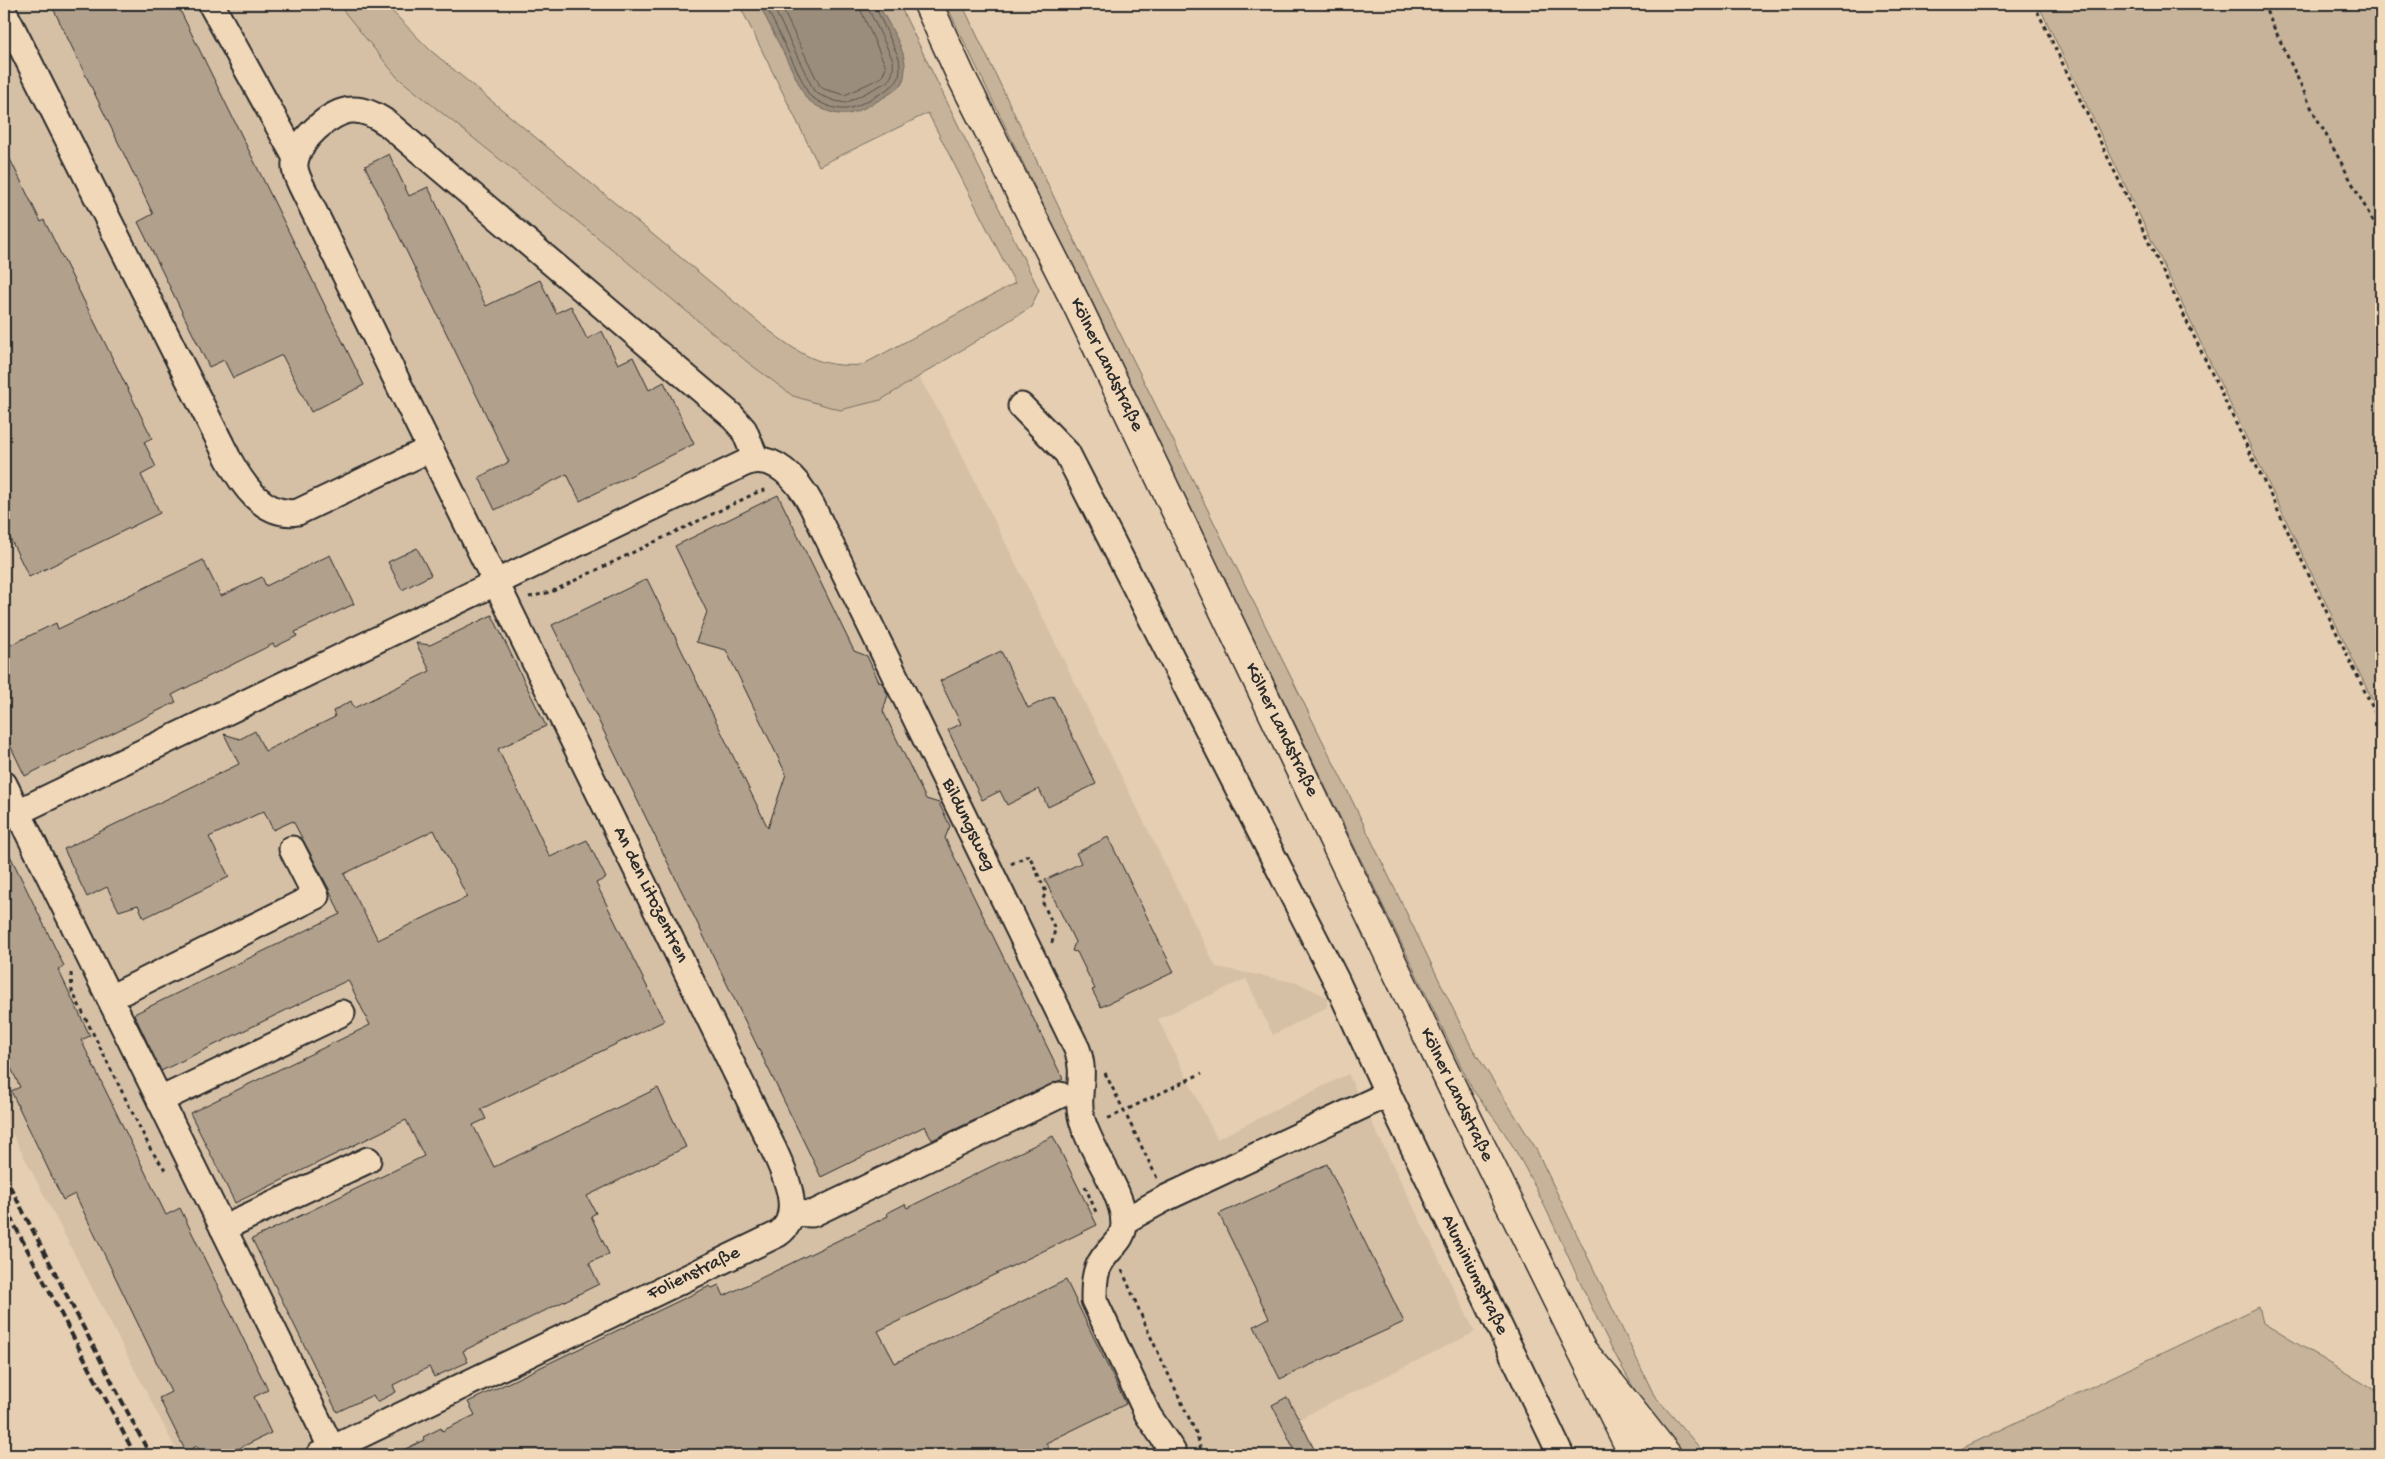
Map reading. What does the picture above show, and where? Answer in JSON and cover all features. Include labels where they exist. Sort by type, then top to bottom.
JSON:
[{"type":"main road","name":"Kölner Landstraße","points":[[928,4],[960,74],[1078,307],[1455,1093],[1636,1455]]},
{"type":"main road","points":[[1582,1350],[1607,1378],[1667,1455]]},
{"type":"lane","points":[[211,4],[296,158]]},
{"type":"lane","points":[[4,12],[234,470],[257,499],[278,511],[298,512],[430,449]]},
{"type":"lane","points":[[18,812],[495,582],[756,459],[744,430],[731,415],[380,118],[364,111],[353,110],[334,115],[309,136],[296,158]]},
{"type":"lane","name":"An den Litozentren","points":[[296,158],[296,172],[300,185],[495,582],[508,604],[773,1148],[787,1183],[791,1213]]},
{"type":"lane","name":"Aluminiumstraße","points":[[1021,406],[1067,453],[1336,980],[1388,1094],[1561,1455]]},
{"type":"lane","name":"Bildungsweg","points":[[756,459],[780,468],[791,476],[806,495],[992,874],[1080,1059],[1083,1078],[1080,1112],[1119,1201],[1124,1222]]},
{"type":"lane","points":[[4,784],[223,1228],[329,1453]]},
{"type":"lane","points":[[110,998],[316,896],[292,849]]},
{"type":"lane","points":[[160,1100],[342,1013]]},
{"type":"lane","points":[[1172,1454],[1148,1415],[1094,1300],[1094,1282],[1101,1261],[1122,1234],[1124,1222],[1166,1198],[1388,1094]]},
{"type":"lane","points":[[791,1213],[812,1214],[1060,1095]]},
{"type":"lane","points":[[223,1228],[368,1160]]},
{"type":"lane","name":"Folienstraße","points":[[329,1453],[774,1236],[786,1227],[791,1213]]},
{"type":"path","points":[[2034,4],[2381,725]]},
{"type":"path","points":[[2263,4],[2312,109],[2381,236]]},
{"type":"path","points":[[508,604],[518,599],[551,592],[758,492],[773,489]]},
{"type":"path","points":[[992,874],[1029,855],[1046,892],[1042,901],[1055,929],[1056,934],[1050,948]]},
{"type":"path","points":[[71,963],[72,992],[151,1150],[171,1176]]},
{"type":"path","points":[[1104,1070],[1166,1198]]},
{"type":"path","points":[[1086,1128],[1202,1073]]},
{"type":"path","points":[[1082,1181],[1097,1215]]},
{"type":"path","points":[[1112,1249],[1133,1293],[1148,1332],[1197,1435],[1202,1455]]},
{"type":"shaded area","points":[[4,4],[338,4],[397,77],[612,249],[746,361],[793,396],[917,374],[948,427],[1216,967],[1298,983],[1327,997],[1327,1007],[1273,1035],[1246,979],[1158,1019],[1217,1139],[1348,1074],[1475,1332],[1299,1419],[1317,1455],[179,1455],[4,1118]]},
{"type":"shaded area","points":[[338,4],[385,4],[430,50],[767,329],[790,346],[811,358],[834,364],[862,365],[1015,283],[928,113],[819,166],[739,4],[899,4],[1039,290],[1031,307],[881,400],[840,410],[793,396],[746,361],[612,249],[397,77]]},
{"type":"shaded area","points":[[946,4],[962,4],[1092,277],[1347,790],[1471,1046],[1535,1147],[1654,1395],[1706,1455],[1681,1455],[1654,1420],[1610,1345],[1535,1186],[1514,1148],[1472,1089]]},
{"type":"shaded area","points":[[2038,4],[2381,4],[2381,718]]},
{"type":"shaded area","points":[[2259,1307],[2263,1323],[2381,1394],[2381,1455],[1948,1455]]},
{"type":"water","points":[[759,4],[878,4],[902,52],[905,67],[901,85],[884,97],[853,113],[837,114],[820,108],[806,98]]},
{"type":"building","points":[[51,4],[177,4],[364,385],[311,412],[282,355],[233,378],[224,360],[209,367],[138,222],[153,214]]},
{"type":"building","points":[[4,147],[41,222],[44,220],[152,438],[144,442],[156,467],[141,475],[160,513],[29,577],[4,526]]},
{"type":"building","points":[[389,154],[409,196],[428,187],[486,306],[540,280],[556,313],[571,306],[587,339],[602,331],[618,364],[633,357],[649,390],[664,382],[694,444],[580,501],[567,474],[495,510],[479,477],[509,462],[365,166]]},
{"type":"building","points":[[778,495],[854,651],[867,656],[879,682],[882,683],[888,695],[883,711],[926,799],[939,803],[950,826],[945,838],[1063,1079],[932,1140],[925,1126],[821,1177],[552,625],[647,579],[768,828],[786,774],[726,650],[696,642],[707,612],[675,546]]},
{"type":"building","points":[[417,548],[431,575],[402,590],[388,562]]},
{"type":"building","points":[[330,555],[354,604],[295,632],[297,636],[275,647],[273,644],[172,695],[176,702],[25,776],[4,733],[4,648],[56,623],[58,629],[203,560],[221,596],[262,577],[266,586]]},
{"type":"building","points":[[492,615],[546,726],[498,749],[550,857],[587,840],[606,878],[596,883],[664,1021],[481,1109],[486,1119],[473,1125],[494,1167],[658,1088],[686,1147],[587,1196],[596,1213],[591,1216],[609,1254],[589,1263],[599,1284],[463,1351],[468,1362],[434,1377],[429,1367],[393,1385],[396,1392],[377,1402],[373,1395],[337,1412],[252,1239],[424,1156],[406,1120],[235,1203],[190,1113],[370,1025],[348,980],[161,1071],[134,1014],[340,914],[329,889],[293,821],[273,830],[264,811],[209,837],[229,877],[144,918],[138,905],[119,911],[107,887],[87,897],[64,849],[239,764],[224,734],[240,739],[255,731],[265,751],[335,717],[333,711],[351,701],[354,708],[430,671],[416,643],[430,645]],"holes":[[[434,830],[467,897],[378,940],[344,874]]]},
{"type":"building","points":[[1001,651],[1028,708],[1053,696],[1096,784],[1048,807],[1039,789],[1007,805],[1000,791],[982,800],[948,730],[961,724],[940,681]]},
{"type":"building","points":[[1108,837],[1174,972],[1101,1007],[1092,990],[1095,989],[1077,952],[1072,951],[1075,942],[1045,880],[1081,863],[1076,853]]},
{"type":"building","points":[[4,843],[64,966],[58,969],[90,1036],[81,1040],[166,1215],[180,1208],[268,1390],[254,1397],[271,1433],[225,1455],[202,1455],[197,1446],[186,1452],[159,1398],[171,1392],[75,1194],[63,1200],[11,1091],[20,1087],[4,1053]]},
{"type":"building","points":[[1053,1136],[1097,1225],[878,1331],[895,1363],[1066,1280],[1126,1404],[1046,1443],[1052,1455],[393,1455],[424,1440],[423,1437],[441,1428],[442,1431],[475,1415],[468,1402],[710,1286],[712,1288],[719,1285],[724,1296],[888,1216],[887,1213],[905,1204],[907,1208]]},
{"type":"building","points":[[1327,1164],[1404,1322],[1280,1379],[1254,1326],[1269,1318],[1219,1214]]},
{"type":"building","points":[[1287,1397],[1317,1455],[1297,1455],[1272,1405]]},
{"type":"railway","points":[[4,1175],[150,1455]]},
{"type":"railway","points":[[4,1205],[135,1455]]}]
